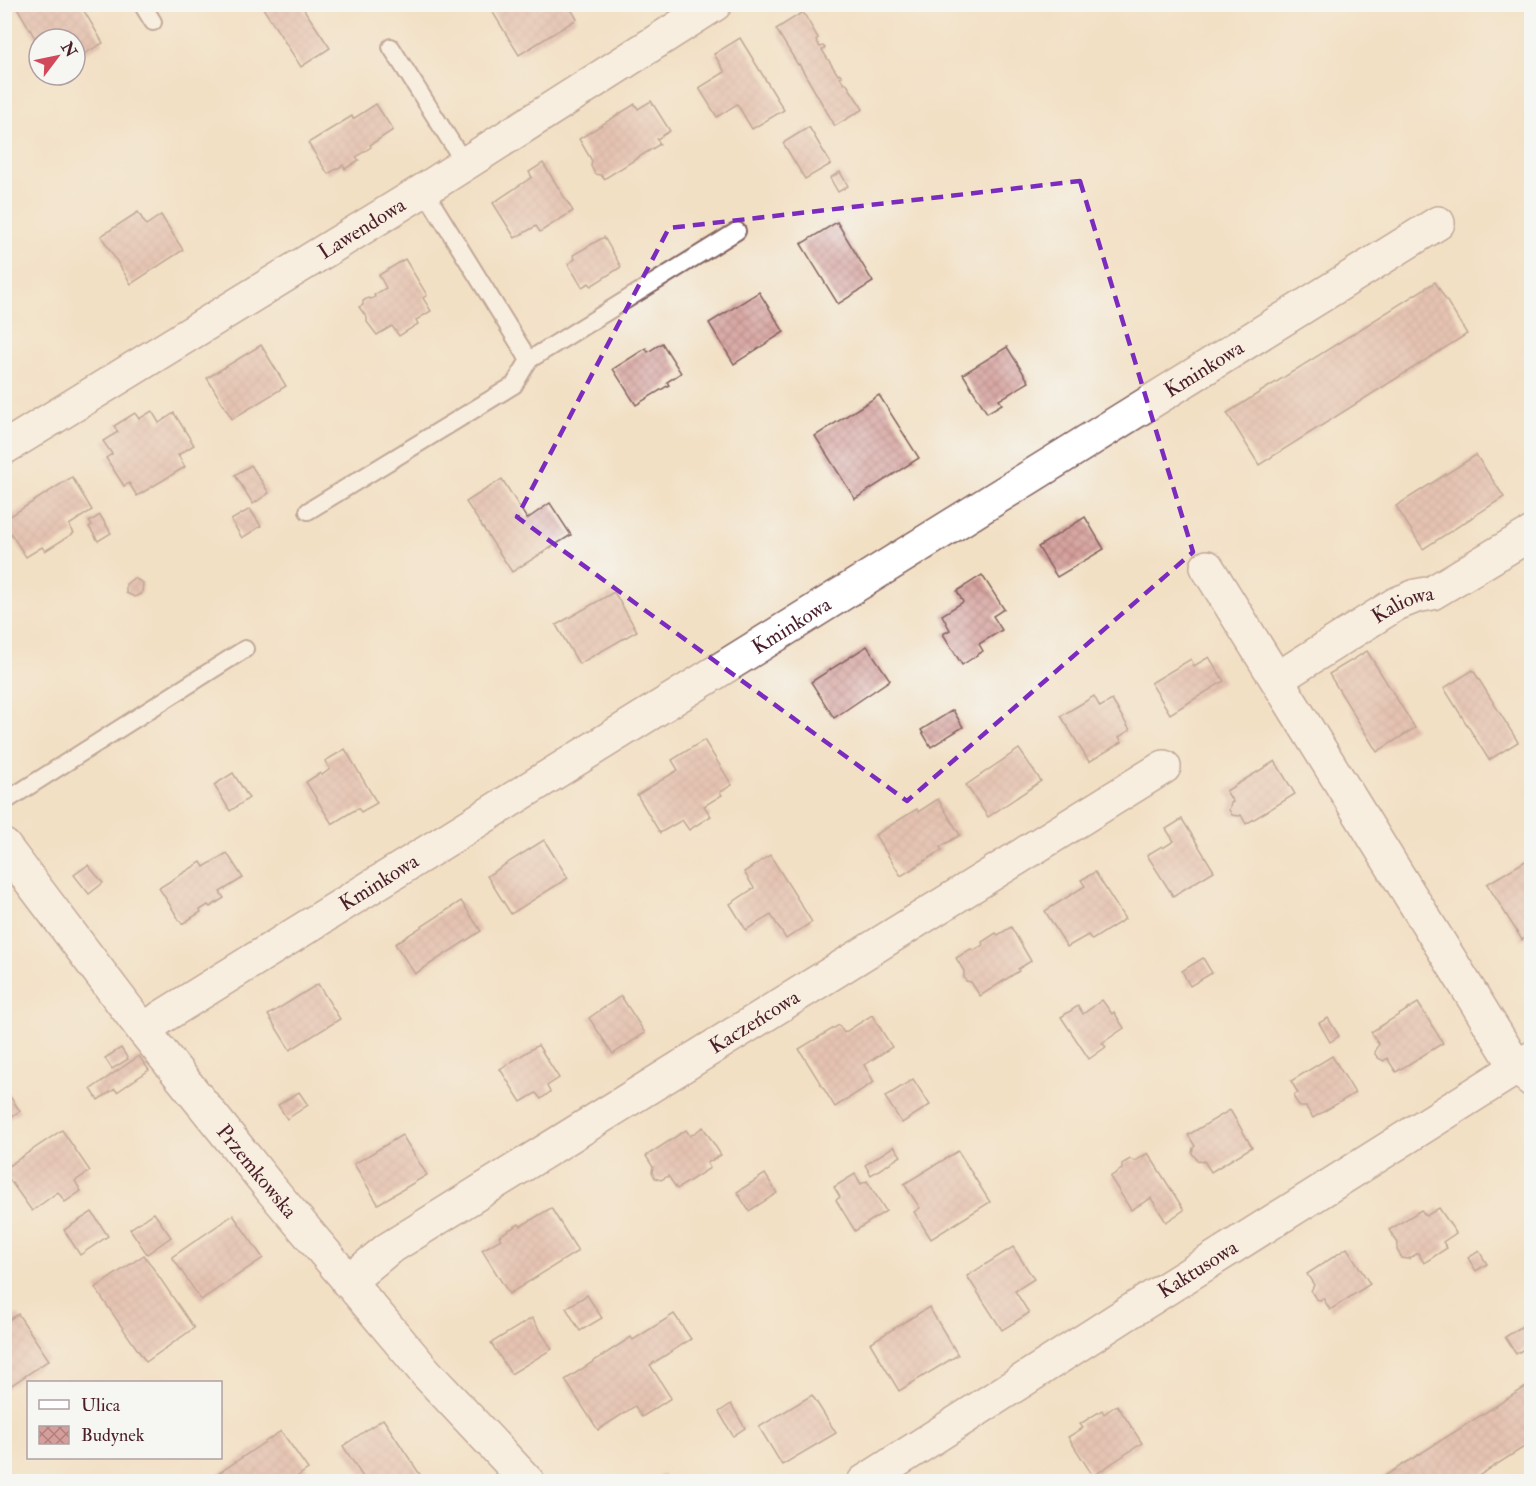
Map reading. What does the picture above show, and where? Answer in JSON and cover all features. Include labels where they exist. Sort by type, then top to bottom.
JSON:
[{"type":"street","name":"Lawendowa","points":[[4,448],[424,190],[715,4]]},
{"type":"street","name":"Kminkowa","points":[[144,1031],[162,1017],[1438,223]]},
{"type":"street","name":"Kaliowa","points":[[1277,679],[1396,604],[1416,596],[1432,593],[1532,533]]},
{"type":"street","points":[[1207,567],[1527,1069]]},
{"type":"street","name":"Kaczeńcowa","points":[[348,1282],[388,1249],[1164,767]]},
{"type":"street","name":"Przemkowska","points":[[4,846],[144,1031],[348,1282],[427,1374],[528,1482]]},
{"type":"street","name":"Kaktusowa","points":[[864,1482],[1113,1322],[1527,1069]]},
{"type":"lane","points":[[142,4],[153,22]]},
{"type":"lane","points":[[391,47],[465,164]]},
{"type":"lane","points":[[424,190],[529,360]]},
{"type":"lane","points":[[308,511],[514,385],[529,360],[737,231]]},
{"type":"lane","points":[[4,802],[245,649]]},
{"type":"highlighted area","points":[[1080,181],[1193,552],[907,801],[517,517],[669,228]]},
{"type":"building","points":[[15,4],[80,4],[103,43],[87,52],[87,27],[28,27]]},
{"type":"building","points":[[503,4],[568,4],[577,19],[519,55],[492,11]]},
{"type":"building","points":[[261,5],[301,5],[330,48],[301,67]]},
{"type":"building","points":[[803,12],[818,38],[816,40],[820,47],[825,48],[822,50],[863,109],[835,126],[776,29]]},
{"type":"building","points":[[740,38],[784,110],[752,129],[737,104],[717,117],[699,88],[725,72],[714,54]]},
{"type":"building","points":[[651,101],[670,131],[657,139],[660,144],[604,179],[601,175],[595,174],[591,166],[592,161],[579,139],[635,104],[638,109]]},
{"type":"building","points":[[376,104],[393,130],[356,157],[359,160],[345,169],[343,165],[328,174],[308,143]]},
{"type":"building","points":[[809,127],[831,164],[805,179],[783,143]]},
{"type":"building","points":[[543,163],[573,211],[540,232],[536,226],[515,238],[493,203],[532,177],[529,172]]},
{"type":"building","points":[[840,172],[848,186],[838,192],[830,178]]},
{"type":"building","points":[[138,212],[146,225],[161,215],[183,250],[131,284],[101,236]]},
{"type":"building","points":[[837,222],[873,282],[838,304],[801,244]]},
{"type":"building","points":[[604,237],[621,267],[591,286],[589,283],[582,287],[568,264],[575,259],[573,255]]},
{"type":"building","points":[[405,259],[427,295],[423,298],[431,311],[416,320],[418,324],[399,336],[392,326],[377,335],[359,307],[363,305],[363,301],[375,297],[374,295],[386,288],[379,275]]},
{"type":"building","points":[[1435,282],[1467,334],[1259,465],[1227,413]]},
{"type":"building","points":[[759,292],[784,332],[734,364],[709,323]]},
{"type":"building","points":[[662,343],[681,373],[667,382],[669,385],[636,405],[613,369],[646,348],[648,352]]},
{"type":"building","points":[[261,345],[286,386],[232,419],[207,378]]},
{"type":"building","points":[[1007,347],[1029,382],[999,400],[1002,404],[987,413],[963,374]]},
{"type":"building","points":[[879,395],[919,458],[855,499],[815,436]]},
{"type":"building","points":[[152,411],[159,423],[174,413],[194,445],[178,455],[185,467],[137,496],[129,483],[124,486],[106,458],[112,454],[103,441],[118,432],[114,426],[135,413],[139,419]]},
{"type":"building","points":[[1476,455],[1504,497],[1423,549],[1396,506]]},
{"type":"building","points":[[251,465],[269,493],[253,504],[235,475]]},
{"type":"building","points":[[72,477],[92,510],[69,525],[74,533],[45,551],[42,547],[26,557],[4,520]]},
{"type":"building","points":[[502,479],[527,519],[550,503],[571,535],[512,572],[466,502]]},
{"type":"building","points":[[250,509],[261,526],[242,538],[231,520]]},
{"type":"building","points":[[100,515],[111,533],[98,541],[89,527],[92,525],[89,522]]},
{"type":"building","points":[[1085,517],[1104,549],[1057,577],[1038,547]]},
{"type":"building","points":[[982,575],[1004,609],[993,616],[1002,630],[979,644],[983,651],[962,665],[943,634],[950,630],[942,615],[963,602],[957,591]]},
{"type":"building","points":[[134,578],[143,583],[142,593],[135,597],[126,593],[126,584]]},
{"type":"building","points":[[614,592],[637,631],[579,664],[556,625]]},
{"type":"building","points":[[867,646],[890,680],[834,718],[811,682]]},
{"type":"building","points":[[1367,651],[1415,728],[1377,752],[1329,674]]},
{"type":"building","points":[[1209,657],[1224,681],[1170,714],[1151,683],[1191,659],[1194,666]]},
{"type":"building","points":[[1473,670],[1518,742],[1489,760],[1444,688]]},
{"type":"building","points":[[1094,696],[1100,707],[1112,700],[1130,730],[1119,737],[1122,742],[1089,762],[1061,716]]},
{"type":"building","points":[[953,710],[963,727],[931,747],[921,730]]},
{"type":"building","points":[[704,740],[732,785],[720,792],[722,795],[704,806],[711,816],[689,830],[682,820],[660,833],[637,795],[678,770],[672,760]]},
{"type":"building","points":[[345,749],[377,803],[361,812],[358,808],[332,824],[306,782],[330,769],[325,761]]},
{"type":"building","points":[[1019,749],[1041,781],[988,817],[966,785]]},
{"type":"building","points":[[1275,761],[1295,794],[1246,824],[1241,815],[1232,815],[1229,810],[1233,802],[1226,791]]},
{"type":"building","points":[[233,773],[249,798],[230,811],[214,785]]},
{"type":"building","points":[[938,799],[960,835],[940,847],[942,850],[901,876],[875,835]]},
{"type":"building","points":[[1182,819],[1214,871],[1173,896],[1147,855],[1174,841],[1166,829]]},
{"type":"building","points":[[544,840],[568,878],[511,914],[487,876]]},
{"type":"building","points":[[227,853],[243,878],[220,892],[224,898],[210,907],[208,905],[182,924],[159,888],[201,862],[204,867]]},
{"type":"building","points":[[770,855],[812,922],[786,939],[771,915],[746,930],[730,904],[754,888],[744,872]]},
{"type":"building","points":[[1532,857],[1532,934],[1522,940],[1487,884]]},
{"type":"building","points":[[88,865],[103,883],[89,894],[74,875]]},
{"type":"building","points":[[1095,872],[1125,919],[1092,940],[1088,935],[1067,947],[1045,911],[1085,886],[1081,880]]},
{"type":"building","points":[[461,901],[481,931],[415,974],[395,944]]},
{"type":"building","points":[[1011,927],[1031,961],[980,996],[971,982],[966,981],[964,971],[956,958],[971,949],[973,951],[996,933],[998,935]]},
{"type":"building","points":[[1203,958],[1212,973],[1190,986],[1182,971]]},
{"type":"building","points":[[318,984],[340,1019],[290,1050],[268,1015]]},
{"type":"building","points":[[621,996],[645,1033],[613,1054],[589,1018]]},
{"type":"building","points":[[1102,1000],[1112,1014],[1114,1012],[1124,1028],[1102,1043],[1106,1047],[1089,1059],[1061,1017],[1078,1006],[1083,1014]]},
{"type":"building","points":[[1418,1003],[1443,1043],[1396,1072],[1387,1058],[1384,1061],[1375,1054],[1379,1045],[1371,1032]]},
{"type":"building","points":[[872,1015],[892,1047],[864,1065],[874,1082],[835,1107],[799,1049],[839,1025],[844,1033]]},
{"type":"building","points":[[1328,1018],[1339,1036],[1330,1042],[1319,1023]]},
{"type":"building","points":[[538,1045],[559,1078],[547,1086],[550,1092],[541,1099],[536,1093],[521,1102],[500,1069]]},
{"type":"building","points":[[121,1048],[128,1059],[112,1069],[105,1058]]},
{"type":"building","points":[[139,1056],[149,1070],[117,1092],[115,1089],[98,1100],[91,1089]]},
{"type":"building","points":[[1332,1056],[1355,1093],[1313,1118],[1306,1107],[1300,1107],[1294,1098],[1298,1093],[1291,1081]]},
{"type":"building","points":[[913,1079],[930,1105],[902,1123],[885,1097]]},
{"type":"building","points":[[4,1088],[20,1111],[4,1121]]},
{"type":"building","points":[[299,1092],[308,1105],[287,1119],[278,1105]]},
{"type":"building","points":[[1230,1110],[1252,1147],[1211,1172],[1204,1161],[1197,1160],[1192,1153],[1195,1146],[1188,1135]]},
{"type":"building","points":[[703,1127],[721,1155],[707,1163],[710,1168],[677,1189],[668,1176],[661,1180],[655,1178],[652,1172],[653,1167],[646,1156],[686,1130],[690,1136]]},
{"type":"building","points":[[62,1130],[90,1171],[75,1181],[81,1191],[65,1202],[58,1192],[32,1211],[4,1169]]},
{"type":"building","points":[[402,1135],[427,1175],[378,1204],[354,1164]]},
{"type":"building","points":[[894,1146],[901,1156],[871,1175],[865,1165]]},
{"type":"building","points":[[958,1151],[990,1202],[931,1239],[914,1212],[920,1208],[904,1184]]},
{"type":"building","points":[[1148,1153],[1184,1210],[1166,1222],[1151,1198],[1131,1210],[1110,1177],[1122,1169],[1122,1164],[1130,1159],[1135,1161]]},
{"type":"building","points":[[765,1174],[777,1193],[749,1211],[737,1192]]},
{"type":"building","points":[[855,1174],[861,1184],[867,1181],[886,1211],[855,1231],[836,1200],[840,1197],[834,1187]]},
{"type":"building","points":[[551,1208],[578,1251],[509,1294],[482,1250],[501,1239],[499,1236]]},
{"type":"building","points":[[1439,1208],[1456,1233],[1443,1242],[1447,1248],[1424,1263],[1418,1253],[1408,1259],[1402,1258],[1397,1250],[1398,1243],[1389,1230],[1421,1210],[1426,1216]]},
{"type":"building","points":[[92,1212],[108,1236],[80,1255],[64,1230]]},
{"type":"building","points":[[154,1213],[171,1237],[147,1254],[130,1229]]},
{"type":"building","points":[[233,1215],[263,1258],[201,1300],[172,1257]]},
{"type":"building","points":[[1013,1247],[1034,1279],[1015,1291],[1029,1313],[1002,1330],[967,1276]]},
{"type":"building","points":[[1347,1248],[1370,1284],[1330,1310],[1323,1298],[1316,1299],[1311,1291],[1314,1285],[1307,1274]]},
{"type":"building","points":[[1479,1251],[1487,1264],[1476,1271],[1468,1258]]},
{"type":"building","points":[[144,1255],[194,1328],[146,1362],[95,1288]]},
{"type":"building","points":[[587,1295],[602,1318],[580,1331],[566,1308]]},
{"type":"building","points":[[929,1307],[958,1355],[899,1391],[870,1343]]},
{"type":"building","points":[[18,1314],[49,1360],[4,1390],[4,1323]]},
{"type":"building","points":[[674,1314],[691,1339],[650,1365],[671,1398],[642,1417],[635,1406],[598,1430],[565,1380],[631,1337],[633,1340]]},
{"type":"building","points":[[532,1318],[552,1349],[511,1374],[491,1343]]},
{"type":"building","points":[[1524,1325],[1532,1337],[1532,1344],[1516,1354],[1505,1337]]},
{"type":"building","points":[[1532,1383],[1532,1442],[1469,1482],[1375,1482]]},
{"type":"building","points":[[812,1395],[836,1433],[782,1465],[759,1427]]},
{"type":"building","points":[[731,1404],[745,1428],[733,1436],[719,1412]]},
{"type":"building","points":[[1117,1405],[1142,1443],[1093,1476],[1068,1437],[1083,1428],[1080,1424],[1102,1410],[1104,1414]]},
{"type":"building","points":[[383,1419],[425,1482],[366,1482],[343,1446]]},
{"type":"building","points":[[281,1431],[308,1469],[289,1482],[206,1482]]},
{"type":"building","points":[[663,1474],[668,1482],[651,1482]]}]
